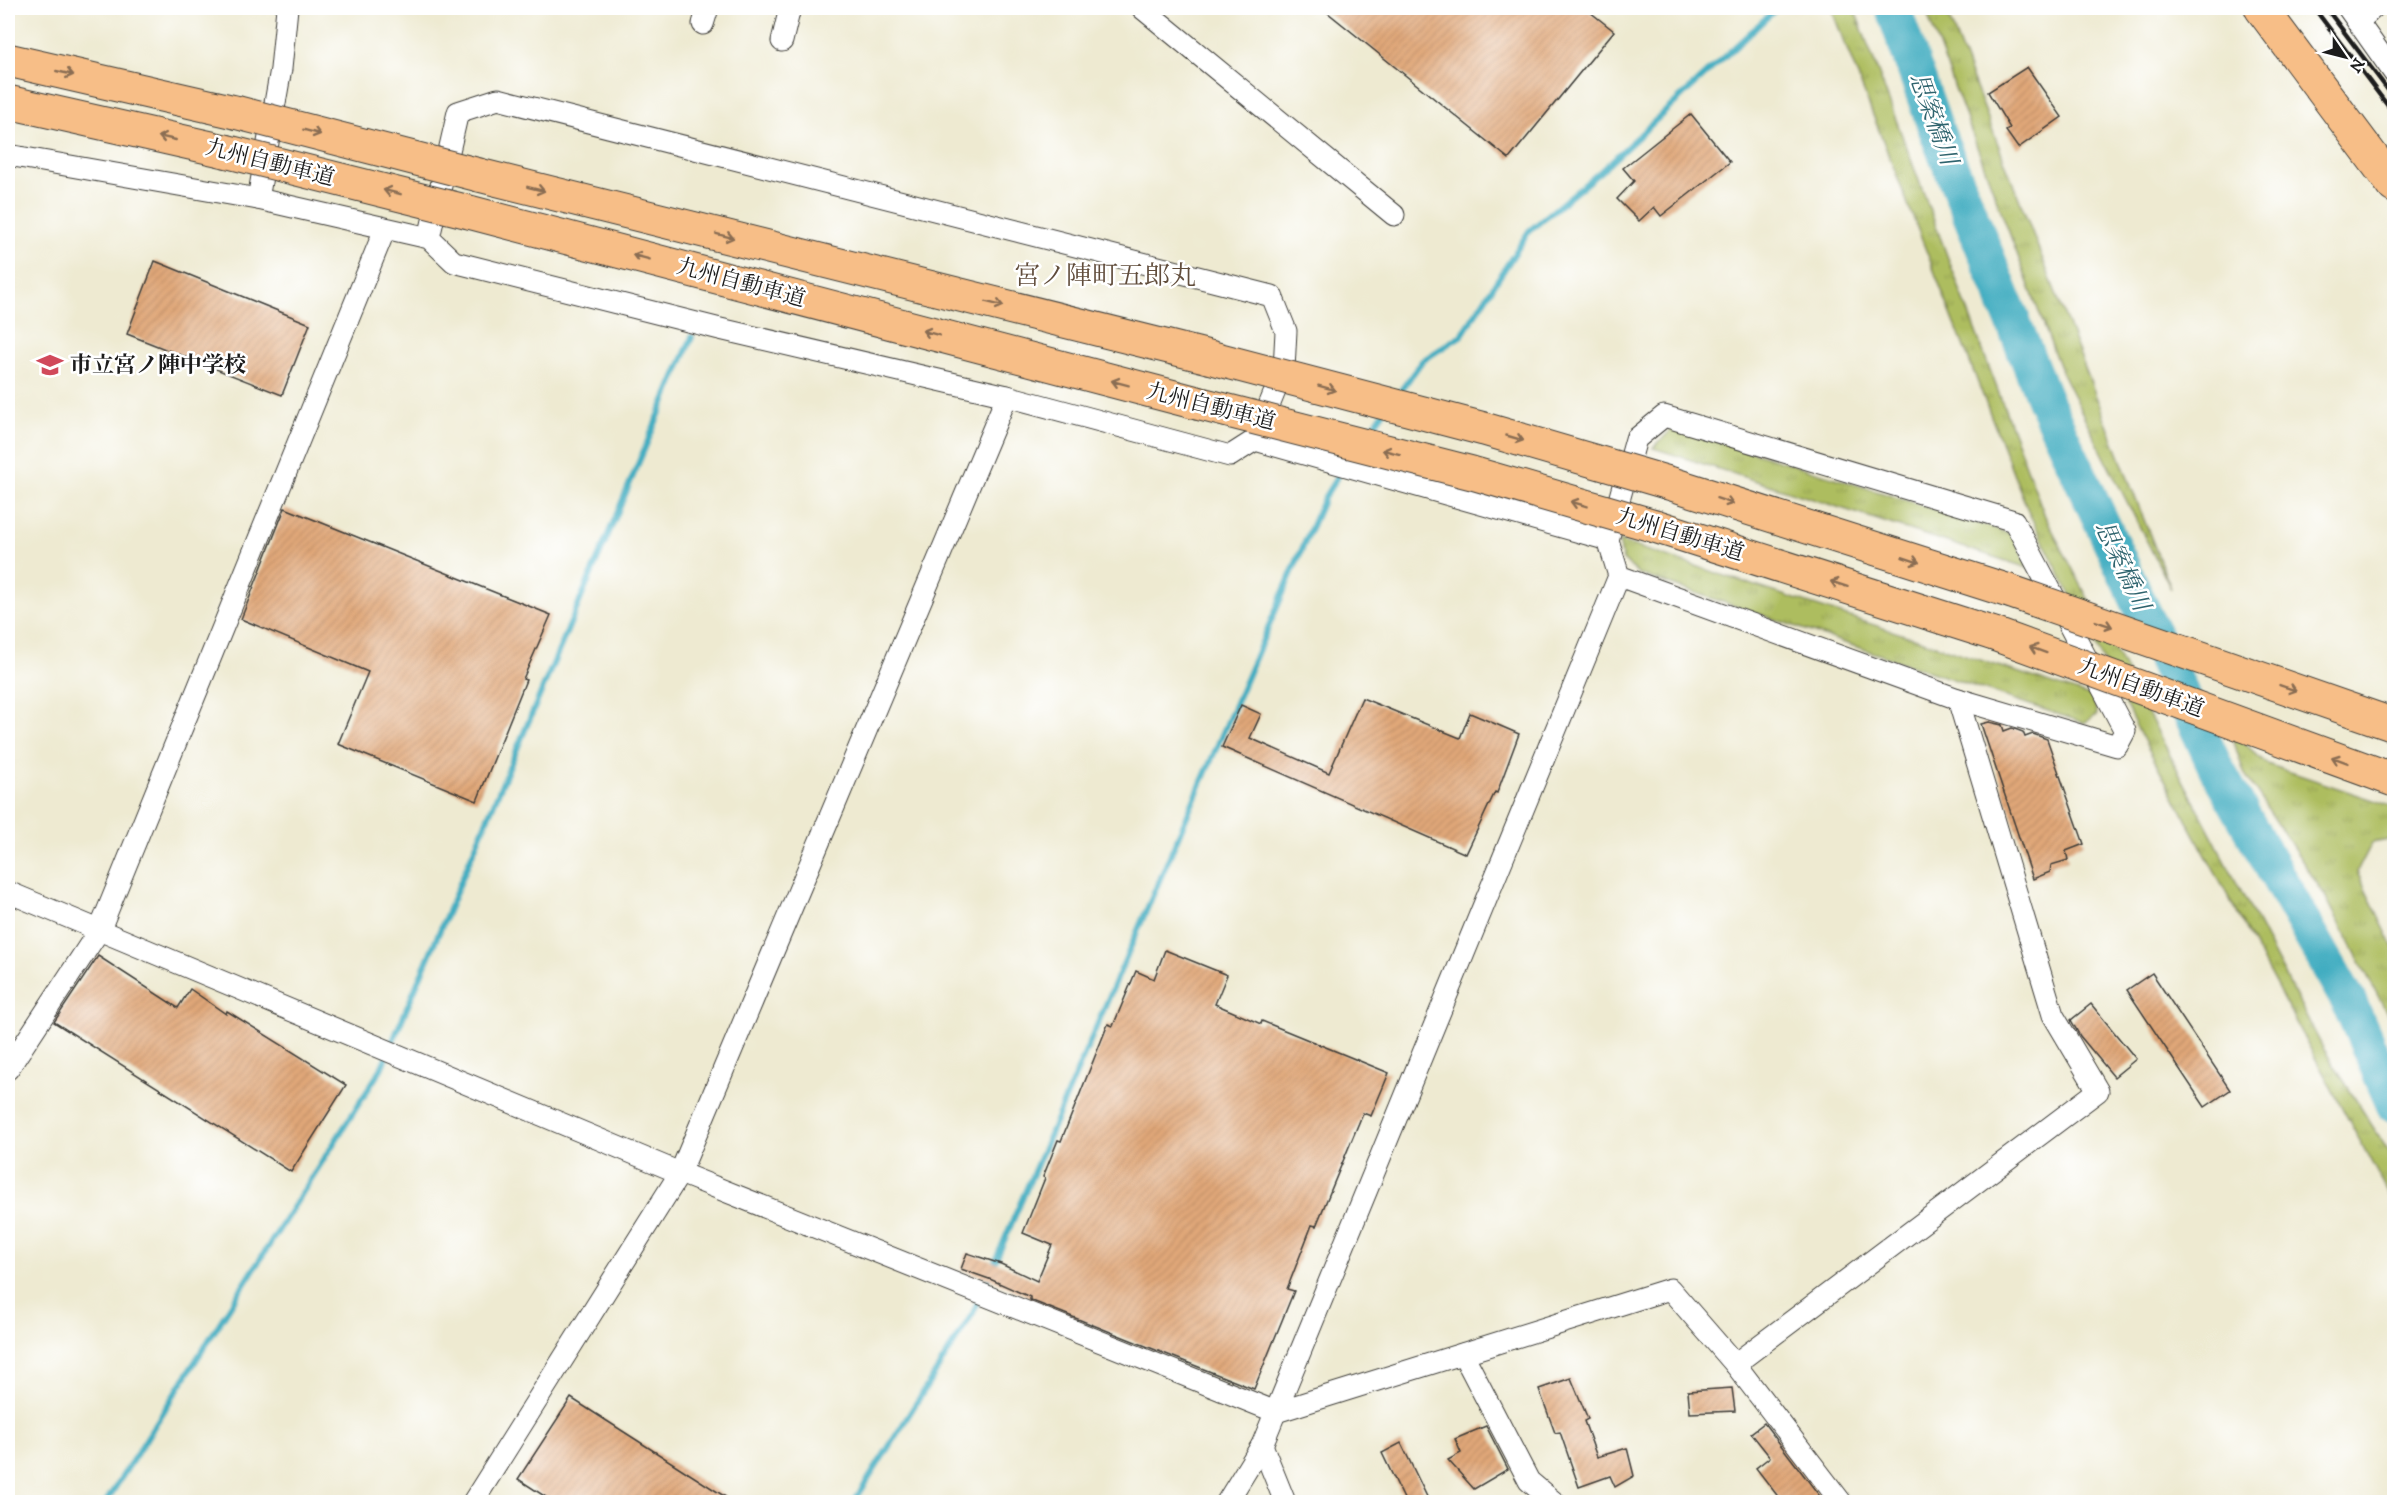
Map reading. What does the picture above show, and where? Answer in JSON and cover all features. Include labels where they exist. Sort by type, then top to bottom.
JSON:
[{"type":"main road","points":[[2261,8],[2394,186]]},
{"type":"main road","name":"九州自動車道","points":[[8,60],[235,112],[1209,357],[1484,429],[1669,483],[2009,591],[2394,725]]},
{"type":"main road","name":"九州自動車道","points":[[8,102],[225,151],[469,212],[1472,473],[1655,526],[1994,634],[2394,780]]},
{"type":"street","points":[[258,199],[281,69],[287,8]]},
{"type":"street","points":[[782,41],[790,8]]},
{"type":"street","points":[[1142,8],[1394,215]]},
{"type":"street","points":[[2373,8],[2353,15],[2394,73]]},
{"type":"street","points":[[8,155],[258,199],[429,238],[454,262],[720,329],[1007,396],[1230,456],[1255,440],[1284,369],[1286,331],[1272,296],[498,99],[458,112],[429,238]]},
{"type":"street","points":[[8,1069],[100,929],[385,229]]},
{"type":"street","points":[[473,1503],[680,1173],[1007,396]]},
{"type":"street","points":[[1227,1503],[1262,1445],[1276,1412],[1619,576],[1608,540],[1636,439],[1664,416],[2014,521],[2125,731],[2117,746],[1958,699],[1619,576]]},
{"type":"street","points":[[1255,440],[1608,540]]},
{"type":"street","points":[[1735,1364],[2098,1091],[2053,1015],[1958,699]]},
{"type":"street","points":[[8,892],[680,1173],[1276,1412],[1670,1289],[1735,1364],[1841,1503]]},
{"type":"street","points":[[1463,1354],[1529,1481],[1554,1503]]},
{"type":"street","points":[[1262,1445],[1285,1503]]},
{"type":"green space","points":[[1831,8],[1854,8],[2045,516],[2323,1048],[2394,1160],[2394,1204],[2135,724],[2029,513]]},
{"type":"green space","points":[[1925,8],[1945,8],[2171,589],[2061,371]]},
{"type":"green space","points":[[1674,427],[2012,534],[2028,568],[1653,448]]},
{"type":"green space","points":[[1619,541],[2093,697],[2097,715],[2084,723],[1639,574],[1623,560]]},
{"type":"green space","points":[[2230,730],[2267,764],[2394,807],[2394,839],[2372,843],[2357,872],[2394,949],[2394,1026],[2324,894],[2244,773]]},
{"type":"building","points":[[1322,8],[1585,8],[1614,31],[1509,159]]},
{"type":"building","points":[[2027,67],[2062,117],[2018,148],[2006,131],[2010,128],[1988,92]]},
{"type":"building","points":[[1691,114],[1730,162],[1661,216],[1654,207],[1639,221],[1617,199],[1634,181],[1623,168]]},
{"type":"building","points":[[155,261],[310,324],[282,395],[127,334]]},
{"type":"building","points":[[285,508],[551,615],[523,679],[526,680],[477,801],[338,744],[368,672],[241,619]]},
{"type":"building","points":[[1362,698],[1460,738],[1470,713],[1519,734],[1497,793],[1495,792],[1466,854],[1222,747],[1241,705],[1261,714],[1250,738],[1329,773]]},
{"type":"building","points":[[1989,722],[2002,725],[2004,731],[2012,728],[2023,732],[2025,737],[2033,734],[2047,739],[2084,844],[2066,851],[2068,860],[2051,865],[2050,872],[2033,879],[1981,724]]},
{"type":"building","points":[[1165,950],[1227,975],[1215,1004],[1389,1073],[1371,1116],[1363,1113],[1316,1226],[1312,1225],[1287,1289],[1294,1291],[1254,1389],[1030,1300],[1030,1297],[961,1269],[967,1253],[1001,1264],[1037,1281],[1052,1245],[1023,1233],[1045,1178],[1043,1177],[1058,1140],[1061,1141],[1108,1024],[1113,1026],[1136,971],[1154,979]]},
{"type":"building","points":[[98,956],[178,1008],[190,989],[226,1014],[227,1011],[346,1085],[291,1172],[54,1022]]},
{"type":"building","points":[[2152,973],[2230,1090],[2205,1107],[2127,990]]},
{"type":"building","points":[[2091,1004],[2136,1059],[2114,1077],[2080,1036],[2071,1020]]},
{"type":"building","points":[[1571,1378],[1588,1419],[1584,1421],[1597,1457],[1627,1448],[1634,1476],[1615,1487],[1610,1476],[1579,1487],[1560,1432],[1555,1433],[1539,1389]]},
{"type":"building","points":[[1732,1388],[1735,1411],[1690,1413],[1688,1391]]},
{"type":"building","points":[[571,1398],[735,1503],[555,1503],[518,1479]]},
{"type":"building","points":[[1764,1423],[1825,1503],[1783,1503],[1756,1468],[1770,1457],[1751,1433]]},
{"type":"building","points":[[1486,1426],[1508,1469],[1474,1489],[1448,1460],[1461,1453],[1455,1439]]},
{"type":"building","points":[[1401,1443],[1430,1503],[1406,1503],[1382,1453]]},
{"type":"waterway","points":[[1397,396],[1422,361],[1462,335],[1529,231],[1601,171],[1777,8]]},
{"type":"waterway","name":"思案橋川","points":[[1893,8],[1938,135],[2045,401],[2216,768],[2349,1002],[2394,1105]]},
{"type":"waterway","points":[[106,1502],[381,1069],[692,337]]},
{"type":"waterway","points":[[1366,437],[1383,413]]},
{"type":"waterway","points":[[854,1502],[973,1313],[1324,498],[1342,469]]},
{"type":"railway","points":[[2314,8],[2394,114]]},
{"type":"railway","points":[[2326,8],[2394,98]]},
{"type":"place","name":"市立宮ノ陣中学校","points":[[50,365]]},
{"type":"district","name":"宮ノ陣町五郎丸","points":[[1105,276]]}]
